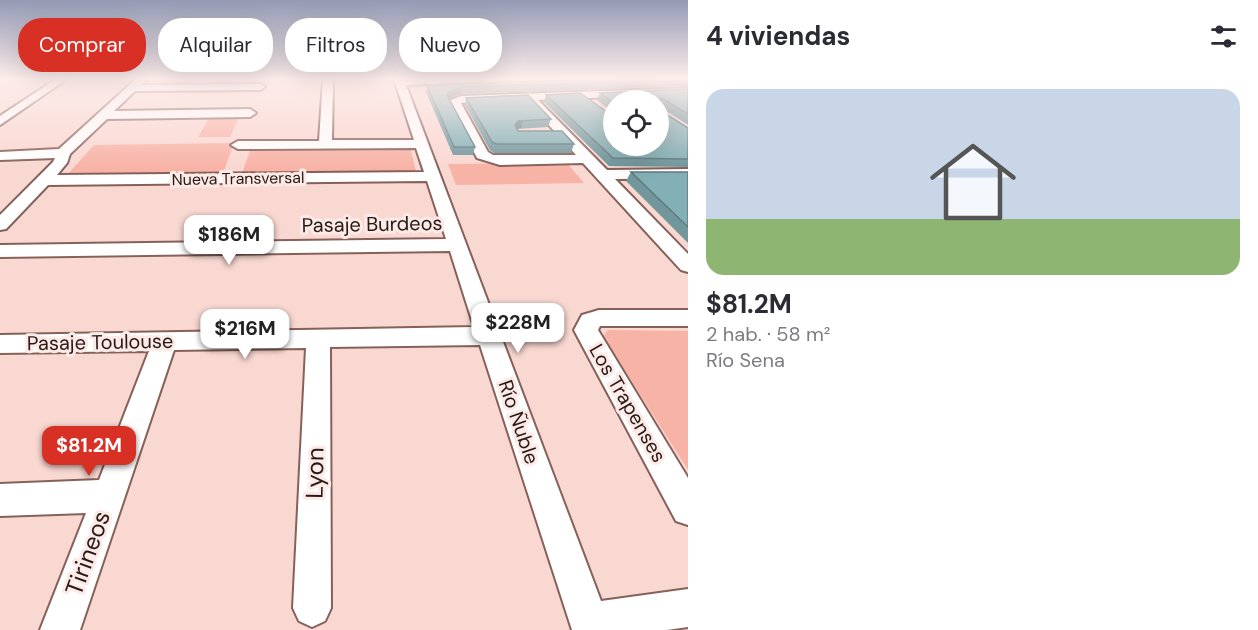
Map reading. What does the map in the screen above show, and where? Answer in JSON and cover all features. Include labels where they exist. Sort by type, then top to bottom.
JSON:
[{"type":"street","points":[[0,121],[19,108]]},
{"type":"street","points":[[0,225],[60,163],[63,153],[111,108]]},
{"type":"street","points":[[238,145],[252,108]]},
{"type":"street","points":[[326,145],[327,108]]},
{"type":"street","name":"Río Ñuble","points":[[409,108],[590,626]]},
{"type":"street","points":[[457,108],[482,155],[486,158],[500,160],[586,159]]},
{"type":"street","points":[[536,108],[542,111],[688,266]]},
{"type":"street","points":[[104,115],[238,145],[422,144]]},
{"type":"street","points":[[540,133],[562,133]]},
{"type":"street","name":"Nueva Transversal","points":[[44,180],[238,145],[433,176]]},
{"type":"street","points":[[0,156],[63,153]]},
{"type":"street","points":[[601,175],[687,175]]},
{"type":"street","name":"Pasaje Burdeos","points":[[0,250],[457,245]]},
{"type":"street","name":"Los Trapenses","points":[[688,318],[599,318],[590,321],[586,327],[688,509]]},
{"type":"street","name":"Pasaje Toulouse","points":[[0,344],[489,336]]},
{"type":"street","name":"Lyon","points":[[312,608],[318,338]]},
{"type":"street","name":"Tirineos","points":[[60,630],[165,341]]},
{"type":"street","points":[[0,500],[109,495]]},
{"type":"street","points":[[590,626],[688,608]]},
{"type":"shaded area","points":[[239,117],[230,137],[198,137],[209,118]]},
{"type":"shaded area","points":[[234,143],[223,173],[67,175],[94,145]]},
{"type":"shaded area","points":[[410,147],[416,171],[242,173],[251,148]]},
{"type":"shaded area","points":[[567,163],[584,183],[456,185],[448,164]]},
{"type":"shaded area","points":[[608,330],[688,331],[688,470],[603,336]]},
{"type":"building","points":[[437,108],[454,108],[475,147],[454,147]]},
{"type":"building","points":[[472,108],[541,108],[551,119],[518,121],[515,125],[518,131],[562,131],[574,144],[496,144],[492,142]]},
{"type":"building","points":[[560,108],[602,108],[603,149]]},
{"type":"building","points":[[679,108],[688,108],[688,114]]},
{"type":"building","points":[[669,116],[688,128],[688,159],[613,158],[611,156],[669,156]]},
{"type":"building","points":[[631,172],[688,172],[688,227]]}]
